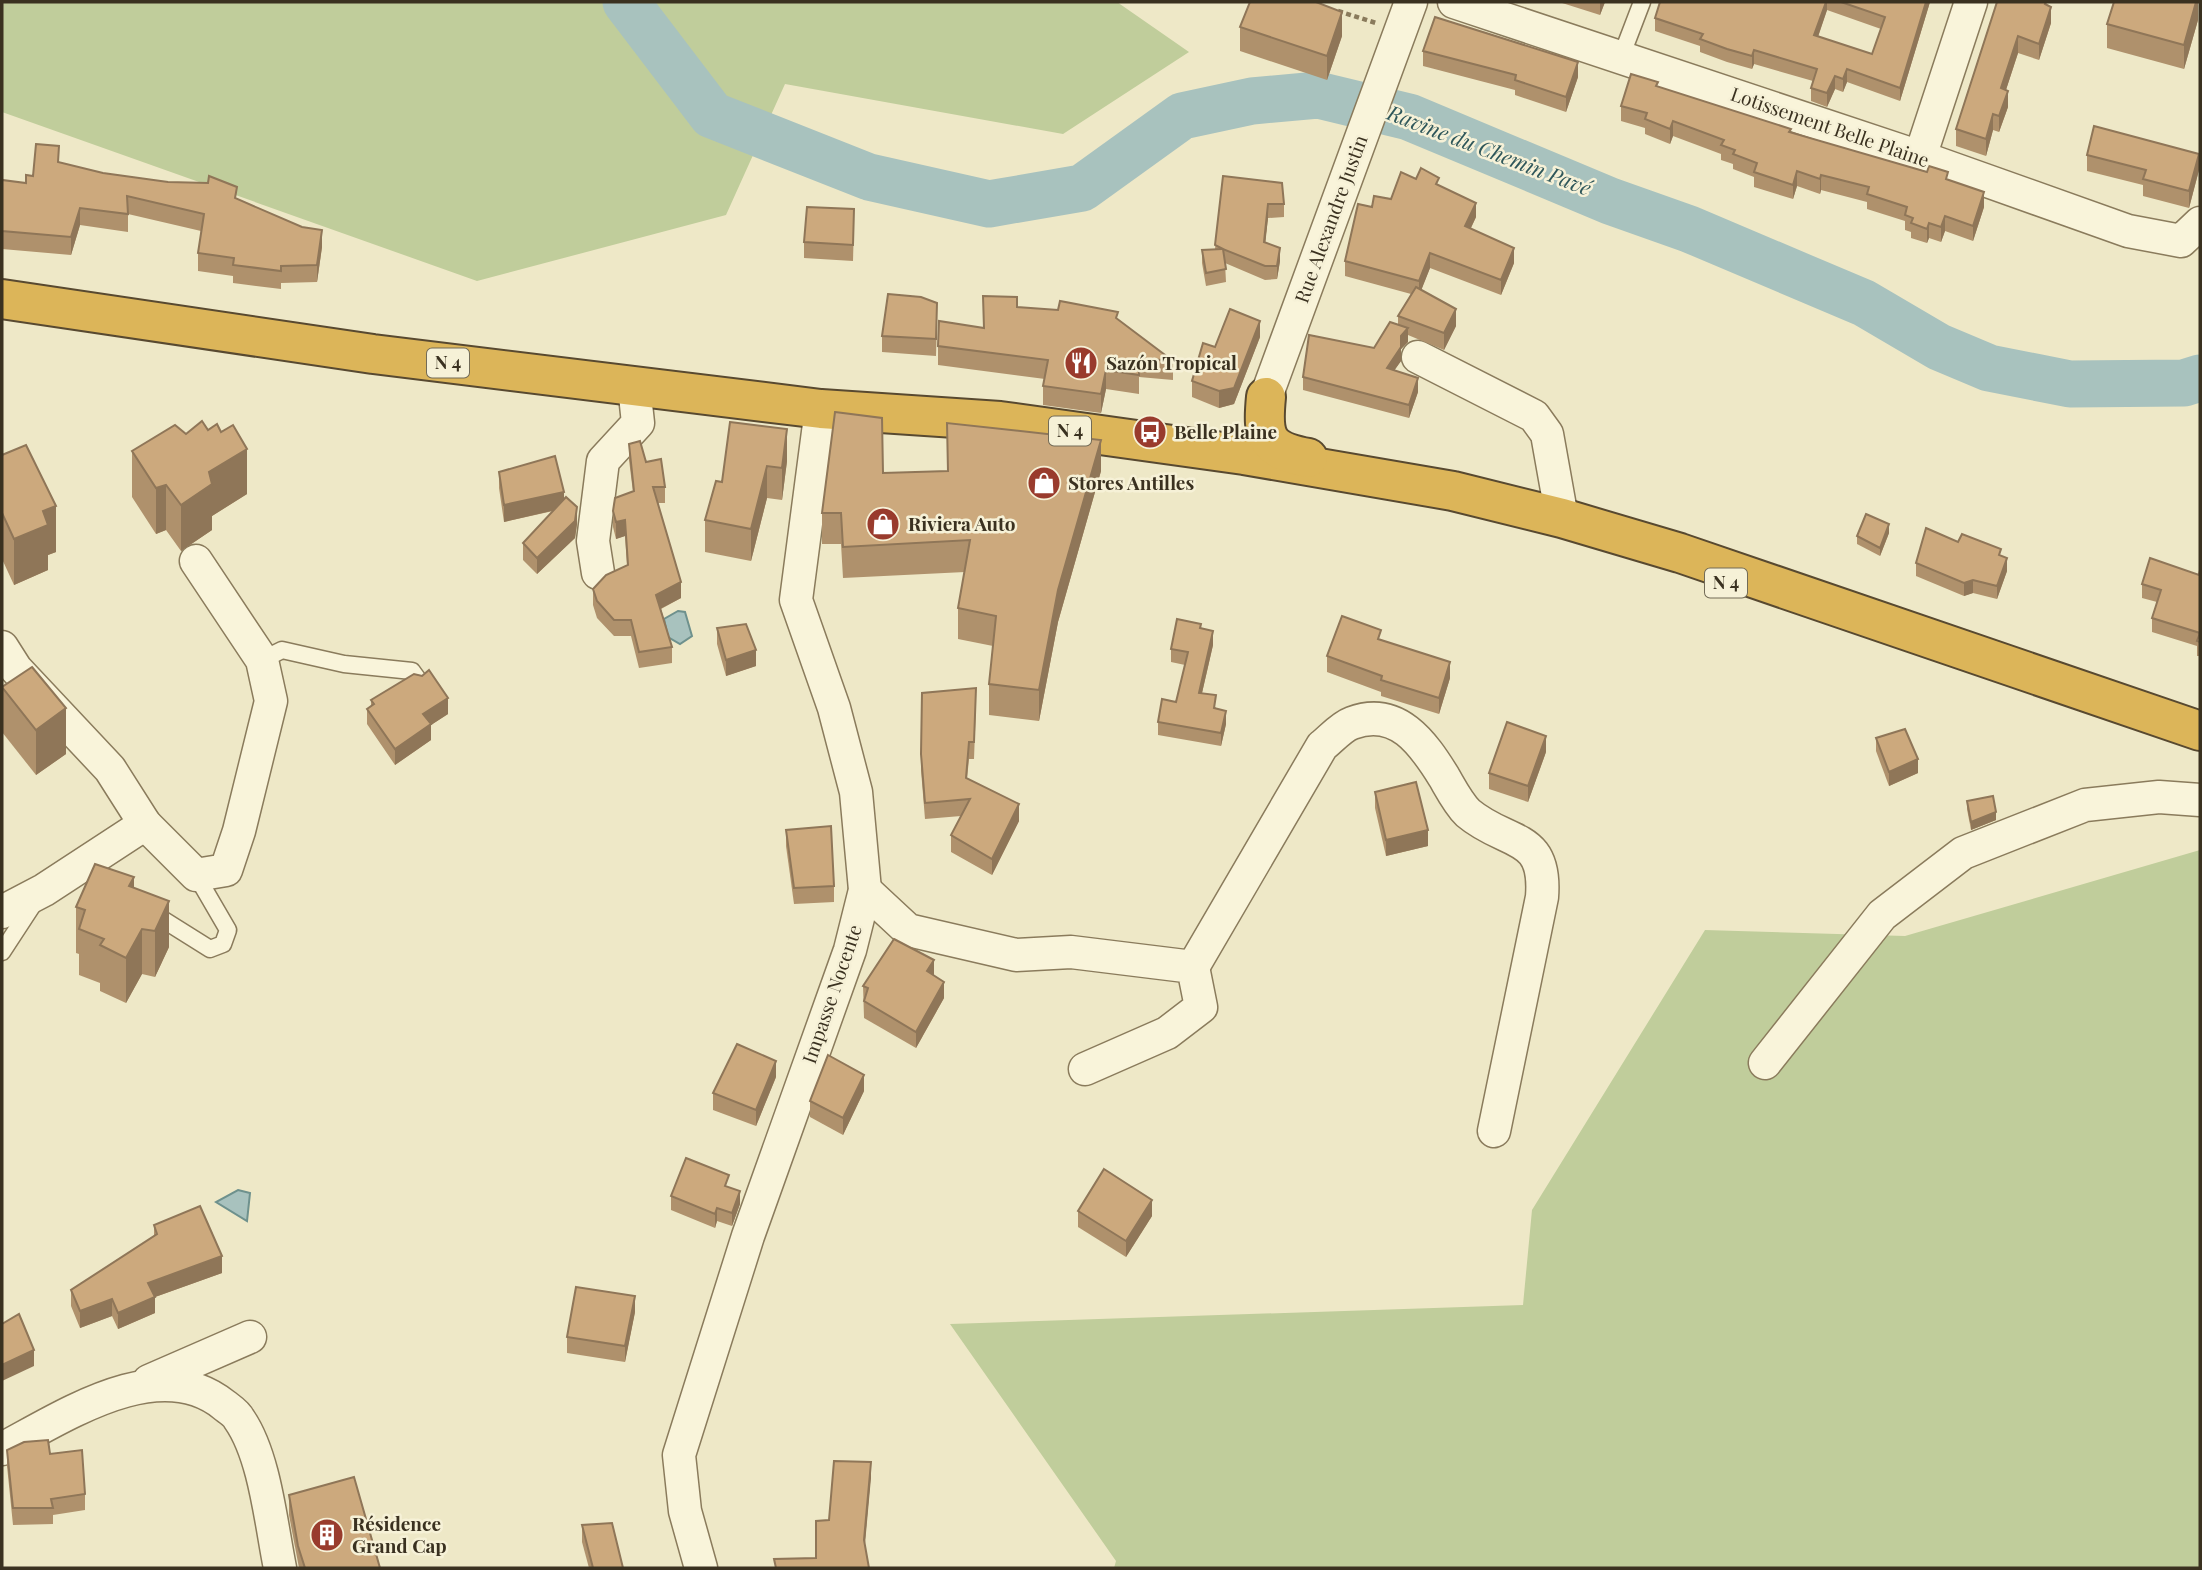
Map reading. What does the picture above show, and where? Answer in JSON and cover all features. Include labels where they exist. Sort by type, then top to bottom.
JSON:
[{"type":"highway","name":"N 4","points":[[2,299],[373,354],[821,409],[1000,421],[1161,443],[1453,491],[1562,518],[1680,553],[2200,732]]},
{"type":"highway","points":[[1161,443],[1175,436],[1206,441],[1239,438],[1248,431],[1266,397]]},
{"type":"highway","points":[[1266,397],[1264,425],[1274,448],[1285,453],[1373,470],[1382,479]]},
{"type":"highway","name":"N 4","points":[[896,412],[1240,466],[1497,513],[1683,568],[2200,743]]},
{"type":"street","name":"Lotissement Belle Plaine","points":[[1454,2],[1920,157],[2128,231],[2181,241],[2200,223]]},
{"type":"street","points":[[1920,157],[1971,2]]},
{"type":"street","name":"Rue Alexandre Justin","points":[[1266,397],[1406,16]]},
{"type":"street","points":[[1418,357],[1534,416],[1547,434],[1562,518]]},
{"type":"street","points":[[598,573],[593,541],[603,461],[638,423],[634,386]]},
{"type":"street","name":"Impasse Nocente","points":[[701,1568],[685,1511],[679,1455],[748,1236],[850,950],[866,890],[856,792],[834,708],[796,600],[821,409]]},
{"type":"street","points":[[2,647],[16,669],[110,769],[145,824],[196,875],[226,870],[239,831],[271,701],[262,660],[196,561]]},
{"type":"street","points":[[1085,1069],[1167,1033],[1201,1007],[1193,967],[1322,746],[1350,724],[1375,718],[1402,724],[1427,750],[1469,813],[1535,851],[1544,874],[1542,897],[1494,1131]]},
{"type":"street","points":[[1765,1063],[1882,915],[1963,853],[2085,806],[2159,797],[2200,800]]},
{"type":"street","points":[[2,912],[44,890],[145,824]]},
{"type":"street","points":[[866,890],[908,930],[1016,955],[1071,952],[1193,967]]},
{"type":"street","points":[[2,1449],[71,1412],[250,1337]]},
{"type":"street","points":[[136,1387],[178,1384],[209,1393],[239,1417],[254,1449],[280,1568]]},
{"type":"lane","points":[[1621,57],[1642,2]]},
{"type":"lane","points":[[262,660],[282,650],[344,664],[412,671],[421,681]]},
{"type":"lane","points":[[146,909],[210,949],[223,944],[228,930],[196,875]]},
{"type":"lane","points":[[2,952],[44,890]]},
{"type":"path","points":[[1335,10],[1406,16]]},
{"type":"green space","points":[[2,2],[1117,2],[1189,52],[1063,134],[785,84],[726,215],[477,281],[2,112]]},
{"type":"green space","points":[[2200,850],[2200,1568],[1114,1568],[1116,1561],[950,1324],[1523,1305],[1532,1210],[1705,930],[1905,936]]},
{"type":"water","points":[[678,611],[685,612],[692,636],[680,644],[668,637],[664,619]]},
{"type":"water","points":[[238,1190],[250,1193],[247,1221],[216,1202]]},
{"type":"building","points":[[1250,2],[1316,2],[1342,12],[1327,56],[1240,27]]},
{"type":"building","points":[[1660,2],[1826,2],[1814,35],[1872,54],[1885,17],[1841,2],[1926,2],[1900,88],[1847,69],[1843,79],[1835,76],[1827,93],[1811,88],[1817,69],[1754,50],[1752,56],[1727,49],[1700,39],[1703,34],[1655,18]]},
{"type":"building","points":[[1997,2],[2046,2],[2045,4],[2051,7],[2039,44],[2018,36],[2001,88],[2008,91],[1999,116],[1993,114],[1986,139],[1956,129]]},
{"type":"building","points":[[2114,2],[2196,2],[2184,45],[2107,24]]},
{"type":"building","points":[[1435,17],[1578,62],[1566,97],[1515,80],[1516,75],[1423,51]]},
{"type":"building","points":[[1631,74],[1658,82],[1656,86],[1791,129],[1789,132],[1927,172],[1929,166],[1948,172],[1946,179],[1984,192],[1973,226],[1945,216],[1941,227],[1929,223],[1927,229],[1911,223],[1913,218],[1905,215],[1907,207],[1867,194],[1869,187],[1821,175],[1820,179],[1797,171],[1793,185],[1754,172],[1757,163],[1733,154],[1735,150],[1721,145],[1724,140],[1673,121],[1670,129],[1645,119],[1647,113],[1621,106]]},
{"type":"building","points":[[2094,126],[2199,154],[2189,191],[2143,179],[2146,170],[2087,155]]},
{"type":"building","points":[[36,144],[59,146],[58,162],[103,173],[168,182],[208,183],[209,176],[237,187],[235,198],[302,227],[322,230],[317,265],[281,266],[281,271],[233,265],[234,258],[198,253],[204,214],[127,196],[128,214],[80,208],[71,237],[2,231],[2,180],[26,183],[26,175],[33,176]]},
{"type":"building","points":[[1421,168],[1439,178],[1436,184],[1476,203],[1465,226],[1514,248],[1501,280],[1430,253],[1419,281],[1345,261],[1358,204],[1372,207],[1374,196],[1391,199],[1401,172],[1416,179]]},
{"type":"building","points":[[1223,176],[1282,183],[1284,204],[1268,204],[1264,242],[1280,248],[1277,266],[1265,266],[1215,245]]},
{"type":"building","points":[[807,207],[854,209],[853,245],[804,242]]},
{"type":"building","points":[[1223,249],[1226,269],[1206,273],[1202,250]]},
{"type":"building","points":[[1416,287],[1456,309],[1444,333],[1398,316]]},
{"type":"building","points":[[888,294],[921,297],[937,303],[936,339],[882,336]]},
{"type":"building","points":[[983,296],[1017,297],[1017,307],[1058,310],[1060,301],[1118,312],[1116,318],[1173,361],[1139,358],[1139,375],[1106,370],[1101,394],[1043,386],[1048,360],[938,346],[939,321],[984,328]]},
{"type":"building","points":[[1230,309],[1260,321],[1234,388],[1219,391],[1192,381],[1203,343],[1215,347]]},
{"type":"building","points":[[1390,322],[1408,328],[1401,336],[1401,347],[1387,368],[1418,378],[1409,405],[1303,377],[1309,335],[1374,348]]},
{"type":"building","points":[[835,412],[882,418],[883,473],[948,471],[947,423],[1101,440],[1058,590],[1039,690],[989,684],[996,616],[958,608],[970,540],[843,547],[841,513],[822,513]]},
{"type":"building","points":[[202,421],[208,430],[217,424],[221,432],[233,425],[247,449],[209,472],[212,484],[181,505],[166,485],[156,488],[132,451],[175,425],[186,434]]},
{"type":"building","points":[[730,422],[787,429],[782,468],[767,466],[751,529],[705,520],[716,481],[722,482]]},
{"type":"building","points":[[640,441],[646,462],[661,459],[665,487],[653,487],[681,582],[656,595],[672,647],[639,652],[631,620],[614,620],[597,601],[593,589],[606,575],[628,565],[625,520],[616,522],[613,511],[615,498],[634,491],[629,444]]},
{"type":"building","points":[[26,445],[56,506],[43,511],[48,525],[14,539],[2,513],[2,455]]},
{"type":"building","points":[[555,456],[564,492],[504,505],[499,472]]},
{"type":"building","points":[[566,497],[577,507],[575,521],[537,558],[523,543]]},
{"type":"building","points":[[1866,514],[1889,524],[1880,548],[1857,536]]},
{"type":"building","points":[[1926,528],[1958,542],[1962,534],[2001,549],[1999,555],[2007,558],[1997,586],[1973,580],[1964,583],[1916,563]]},
{"type":"building","points":[[2150,558],[2199,575],[2200,570],[2200,633],[2152,618],[2161,590],[2142,584]]},
{"type":"building","points":[[1342,616],[1381,630],[1378,639],[1450,662],[1439,698],[1381,680],[1382,676],[1327,656]]},
{"type":"building","points":[[1177,619],[1201,624],[1200,628],[1213,631],[1199,693],[1216,695],[1214,708],[1226,711],[1221,733],[1158,722],[1162,699],[1176,702],[1188,652],[1171,649]]},
{"type":"building","points":[[746,624],[756,650],[726,660],[717,628]]},
{"type":"building","points":[[32,667],[66,708],[36,730],[2,687]]},
{"type":"building","points":[[429,670],[448,698],[423,714],[431,724],[395,749],[367,709],[374,704],[371,700],[414,674],[422,676]]},
{"type":"building","points":[[976,688],[974,742],[969,742],[966,778],[1019,804],[992,859],[951,835],[970,799],[925,803],[921,754],[922,693]]},
{"type":"building","points":[[1507,722],[1546,736],[1528,786],[1489,773]]},
{"type":"building","points":[[1905,729],[1918,759],[1889,772],[1876,738]]},
{"type":"building","points":[[1416,782],[1428,830],[1386,840],[1375,792]]},
{"type":"building","points":[[1993,796],[1996,812],[1971,822],[1967,801]]},
{"type":"building","points":[[831,826],[834,886],[794,888],[786,830]]},
{"type":"building","points":[[95,864],[134,877],[129,886],[169,901],[155,931],[142,929],[126,958],[100,945],[104,939],[79,929],[85,910],[76,907]]},
{"type":"building","points":[[894,939],[934,960],[927,971],[944,982],[916,1032],[864,1001],[868,988],[863,986]]},
{"type":"building","points":[[737,1044],[776,1061],[756,1110],[713,1093]]},
{"type":"building","points":[[828,1055],[864,1075],[843,1118],[810,1101]]},
{"type":"building","points":[[686,1158],[729,1175],[725,1186],[740,1191],[732,1213],[717,1208],[715,1214],[671,1196]]},
{"type":"building","points":[[1104,1169],[1152,1200],[1126,1241],[1078,1211]]},
{"type":"building","points":[[200,1206],[222,1256],[148,1283],[155,1297],[118,1313],[112,1299],[80,1311],[71,1290],[157,1234],[154,1225]]},
{"type":"building","points":[[576,1287],[635,1296],[625,1346],[567,1337]]},
{"type":"building","points":[[19,1314],[34,1350],[2,1365],[2,1324]]},
{"type":"building","points":[[48,1440],[50,1454],[82,1450],[85,1494],[51,1499],[53,1508],[13,1508],[7,1450],[24,1442]]},
{"type":"building","points":[[834,1461],[871,1462],[864,1540],[869,1568],[776,1568],[774,1559],[816,1558],[816,1521],[829,1520]]},
{"type":"building","name":"Résidence Grand Cap","points":[[354,1477],[380,1568],[305,1568],[298,1546],[289,1495]]},
{"type":"building","points":[[612,1523],[623,1568],[593,1568],[582,1525]]},
{"type":"waterway","name":"Ravine du Chemin Pavé","points":[[626,2],[712,115],[869,177],[989,204],[1082,188],[1182,116],[1252,101],[1318,95],[1409,117],[1610,201],[1689,229],[1864,303],[1939,347],[1989,368],[2070,384],[2184,383],[2200,378]]},
{"type":"place","name":"Sazón Tropical","points":[[1081,363]]},
{"type":"place","name":"Belle Plaine","points":[[1150,432]]},
{"type":"place","name":"Stores Antilles","points":[[1044,483]]},
{"type":"place","name":"Riviera Auto","points":[[883,524]]},
{"type":"place","name":"Résidence Grand Cap","points":[[327,1535]]}]
